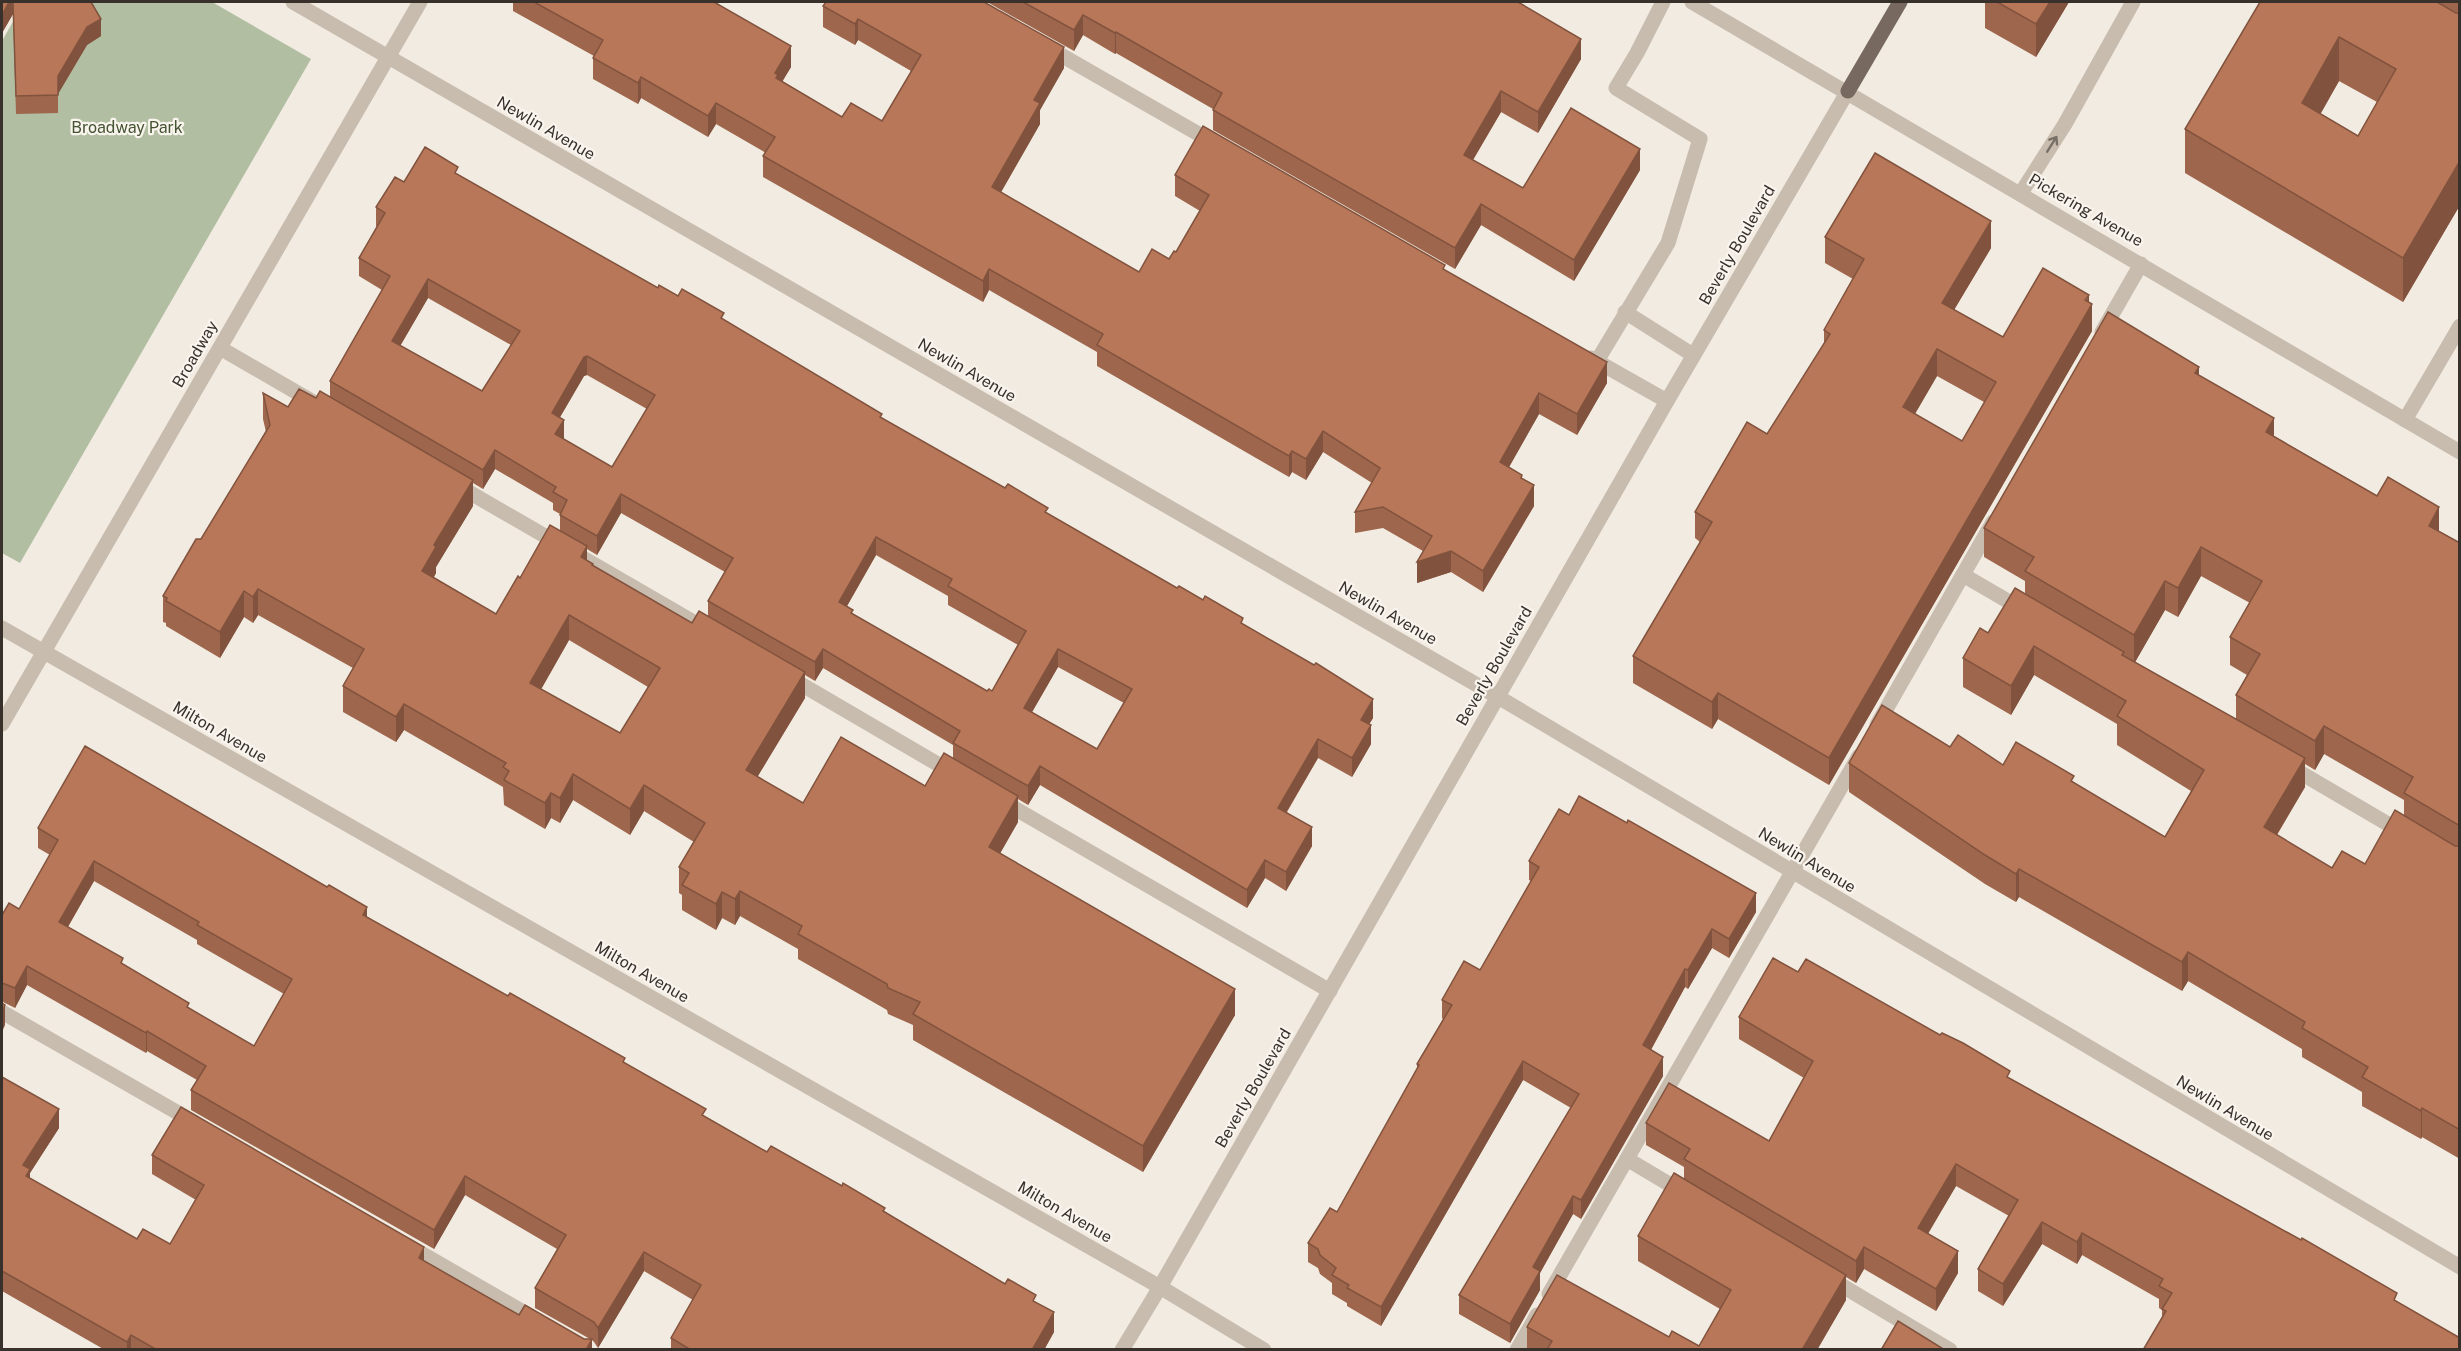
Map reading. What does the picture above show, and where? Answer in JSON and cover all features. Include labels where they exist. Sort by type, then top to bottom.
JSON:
[{"type":"main road","name":"Beverly Boulevard","points":[[1848,91],[1900,2]]},
{"type":"street","name":"Newlin Avenue","points":[[293,2],[1497,697],[2460,1267]]},
{"type":"street","name":"Broadway","points":[[2,724],[420,2]]},
{"type":"street","points":[[1597,361],[1668,243],[1700,139],[1616,88],[1663,2]]},
{"type":"street","name":"Pickering Avenue","points":[[1692,2],[1848,91],[2460,452]]},
{"type":"street","points":[[2022,194],[2065,124],[2133,2]]},
{"type":"street","points":[[1029,37],[1225,149]]},
{"type":"street","name":"Beverly Boulevard","points":[[1122,1350],[1693,355],[1848,91]]},
{"type":"street","points":[[2094,347],[2141,264]]},
{"type":"street","points":[[1625,312],[1693,355]]},
{"type":"street","points":[[2405,420],[2460,326]]},
{"type":"street","points":[[220,348],[323,408]]},
{"type":"street","points":[[1576,350],[1667,401]]},
{"type":"street","points":[[437,474],[717,636]]},
{"type":"street","points":[[1517,1350],[1998,513]]},
{"type":"street","points":[[1963,575],[2035,617]]},
{"type":"street","name":"Milton Avenue","points":[[2,628],[1160,1287],[1264,1350]]},
{"type":"street","points":[[769,666],[966,780]]},
{"type":"street","points":[[2273,757],[2418,842]]},
{"type":"street","points":[[987,792],[1330,991]]},
{"type":"street","points":[[2,1012],[208,1130]]},
{"type":"street","points":[[1627,1159],[1698,1201]]},
{"type":"street","points":[[393,1237],[548,1326]]},
{"type":"street","points":[[1819,1272],[1950,1350]]},
{"type":"green space","name":"Broadway Park","points":[[24,2],[212,2],[311,59],[20,563],[2,553],[2,41]]},
{"type":"building","points":[[2,2],[9,2],[2,15]]},
{"type":"building","points":[[13,2],[91,2],[101,19],[87,27],[58,76],[58,95],[16,96]]},
{"type":"building","points":[[534,2],[714,2],[791,46],[775,73],[778,75],[776,78],[842,117],[851,103],[882,121],[921,55],[858,19],[855,24],[823,6],[826,2],[984,2],[1064,47],[1034,100],[1040,103],[992,187],[1139,272],[1152,249],[1169,259],[1174,251],[1176,252],[1209,195],[1175,175],[1203,126],[1445,265],[1443,269],[1607,362],[1577,414],[1539,393],[1500,462],[1534,485],[1483,571],[1451,551],[1417,562],[1432,536],[1383,507],[1355,512],[1380,468],[1323,431],[1306,459],[1292,451],[1289,456],[1097,345],[1103,334],[989,269],[983,281],[763,156],[775,137],[716,103],[708,116],[641,77],[638,83],[593,58],[603,40]]},
{"type":"building","points":[[1023,2],[1518,2],[1581,39],[1538,112],[1501,91],[1464,155],[1523,188],[1571,108],[1640,149],[1574,260],[1481,204],[1455,248],[1213,110],[1222,93],[1116,32],[1083,15],[1074,30]]},
{"type":"building","points":[[1997,2],[2050,2],[2036,24]]},
{"type":"building","points":[[2260,2],[2437,2],[2460,13],[2460,161],[2403,258],[2185,129]],"holes":[[[2339,37],[2396,69],[2358,136],[2302,103]]]},
{"type":"building","points":[[425,147],[458,167],[455,173],[658,288],[659,285],[678,296],[682,289],[724,313],[721,318],[882,414],[880,417],[1005,488],[1008,484],[1048,508],[1045,512],[1177,588],[1179,586],[1203,600],[1205,596],[1243,618],[1241,623],[1314,665],[1316,663],[1373,699],[1361,720],[1371,725],[1352,758],[1318,739],[1278,808],[1312,827],[1286,872],[1265,860],[1247,890],[1040,766],[1028,786],[953,743],[960,731],[823,649],[815,662],[708,601],[733,558],[621,494],[597,536],[560,515],[567,500],[553,492],[556,487],[495,450],[483,470],[330,381],[390,276],[359,258],[385,213],[376,207],[395,177],[404,182]],"holes":[[[428,279],[520,331],[482,391],[392,341]],[[587,356],[655,395],[612,467],[555,434],[564,420],[552,413],[584,357]],[[876,537],[952,579],[948,586],[1026,631],[992,691],[989,689],[987,691],[851,613],[853,610],[839,602]],[[1058,649],[1132,689],[1097,749],[1024,708]]]},
{"type":"building","points":[[1875,153],[1991,221],[1942,303],[2003,337],[2043,268],[2089,295],[2085,300],[2092,304],[1829,758],[1718,693],[1712,702],[1633,656],[1712,522],[1695,512],[1747,422],[1767,434],[1830,334],[1824,330],[1864,259],[1825,237]],"holes":[[[1937,349],[1996,382],[1962,441],[1903,407]]]},
{"type":"building","points":[[2108,312],[2199,367],[2195,373],[2274,418],[2266,432],[2377,496],[2388,477],[2439,507],[2429,526],[2460,543],[2460,826],[2404,793],[2413,777],[2324,726],[2315,741],[2236,695],[2260,654],[2230,637],[2262,581],[2201,547],[2178,588],[2165,581],[2134,635],[2025,571],[2034,557],[1984,528]]},
{"type":"building","points":[[299,389],[316,398],[320,391],[473,480],[434,545],[436,547],[422,571],[496,614],[518,576],[520,578],[550,525],[587,546],[581,557],[592,565],[692,623],[699,611],[805,672],[746,770],[803,803],[841,737],[925,786],[944,753],[1018,796],[989,847],[1235,989],[1143,1146],[913,1014],[920,1002],[888,988],[887,984],[798,934],[802,926],[740,891],[735,899],[722,892],[716,904],[682,885],[689,873],[679,867],[705,823],[644,785],[630,809],[573,774],[560,798],[551,793],[545,803],[504,780],[509,771],[503,767],[506,763],[404,704],[396,717],[343,686],[364,649],[258,589],[253,597],[244,591],[220,632],[166,601],[167,598],[163,596],[196,539],[201,539],[270,425],[263,393],[288,407]],"holes":[[[569,615],[660,668],[620,733],[530,683]]]},
{"type":"building","points":[[2015,588],[2124,652],[2122,655],[2305,758],[2264,827],[2332,868],[2342,851],[2365,864],[2395,810],[2455,846],[2460,846],[2460,1130],[2422,1108],[2421,1111],[2362,1077],[2368,1067],[2302,1028],[2305,1022],[2188,952],[2182,962],[2019,869],[2016,874],[1849,763],[1882,705],[1950,747],[1958,735],[2003,765],[2016,742],[2074,776],[2071,781],[2165,837],[2204,770],[2117,716],[2126,701],[2034,646],[2011,686],[1963,658],[1980,628],[1988,633]]},
{"type":"building","points":[[85,746],[327,887],[329,885],[367,907],[363,915],[508,996],[510,993],[625,1058],[623,1062],[706,1109],[702,1115],[767,1152],[771,1146],[842,1186],[843,1183],[885,1208],[883,1211],[1005,1284],[1008,1279],[1036,1295],[1033,1301],[1054,1312],[1032,1350],[691,1350],[671,1338],[701,1285],[644,1252],[598,1328],[594,1322],[535,1288],[566,1235],[465,1176],[434,1230],[191,1090],[206,1066],[147,1031],[146,1033],[27,966],[15,988],[2,983],[2,915],[9,903],[19,909],[58,840],[38,828]],"holes":[[[94,861],[199,922],[197,925],[292,979],[254,1046],[187,1007],[189,1003],[121,963],[123,958],[59,922]]]},
{"type":"building","points":[[1579,796],[1627,823],[1628,820],[1756,893],[1729,939],[1712,929],[1688,970],[1685,969],[1643,1045],[1663,1057],[1581,1200],[1573,1196],[1533,1267],[1540,1271],[1510,1324],[1459,1295],[1579,1094],[1523,1061],[1381,1307],[1347,1288],[1349,1285],[1332,1275],[1336,1268],[1320,1255],[1318,1249],[1308,1243],[1330,1208],[1337,1212],[1419,1065],[1417,1064],[1452,1005],[1442,1000],[1464,961],[1480,970],[1539,867],[1529,861],[1559,809],[1569,815]]},
{"type":"building","points":[[1773,958],[1798,972],[1806,959],[1940,1035],[1942,1033],[1963,1043],[2010,1071],[2007,1077],[2301,1240],[2302,1238],[2397,1293],[2394,1300],[2460,1338],[2460,1350],[2143,1350],[2166,1311],[2162,1309],[2172,1293],[2159,1286],[2163,1279],[2082,1233],[2077,1242],[2042,1222],[2003,1284],[1978,1269],[2018,1200],[1956,1164],[1918,1228],[1958,1251],[1936,1289],[1864,1247],[1856,1261],[1684,1159],[1690,1149],[1646,1123],[1669,1083],[1769,1141],[1813,1061],[1739,1017]]},
{"type":"building","points":[[2,1077],[59,1109],[23,1165],[30,1169],[26,1176],[137,1239],[143,1229],[170,1244],[204,1185],[152,1155],[181,1107],[424,1247],[419,1258],[519,1315],[525,1305],[584,1339],[592,1339],[587,1348],[589,1350],[157,1350],[131,1335],[127,1342],[2,1271]]},
{"type":"building","points":[[1674,1173],[1846,1275],[1802,1350],[1551,1350],[1548,1348],[1552,1341],[1527,1327],[1557,1275],[1669,1337],[1672,1331],[1699,1346],[1731,1290],[1638,1236]]},
{"type":"building","points":[[1898,1321],[1945,1350],[1881,1350]]}]
